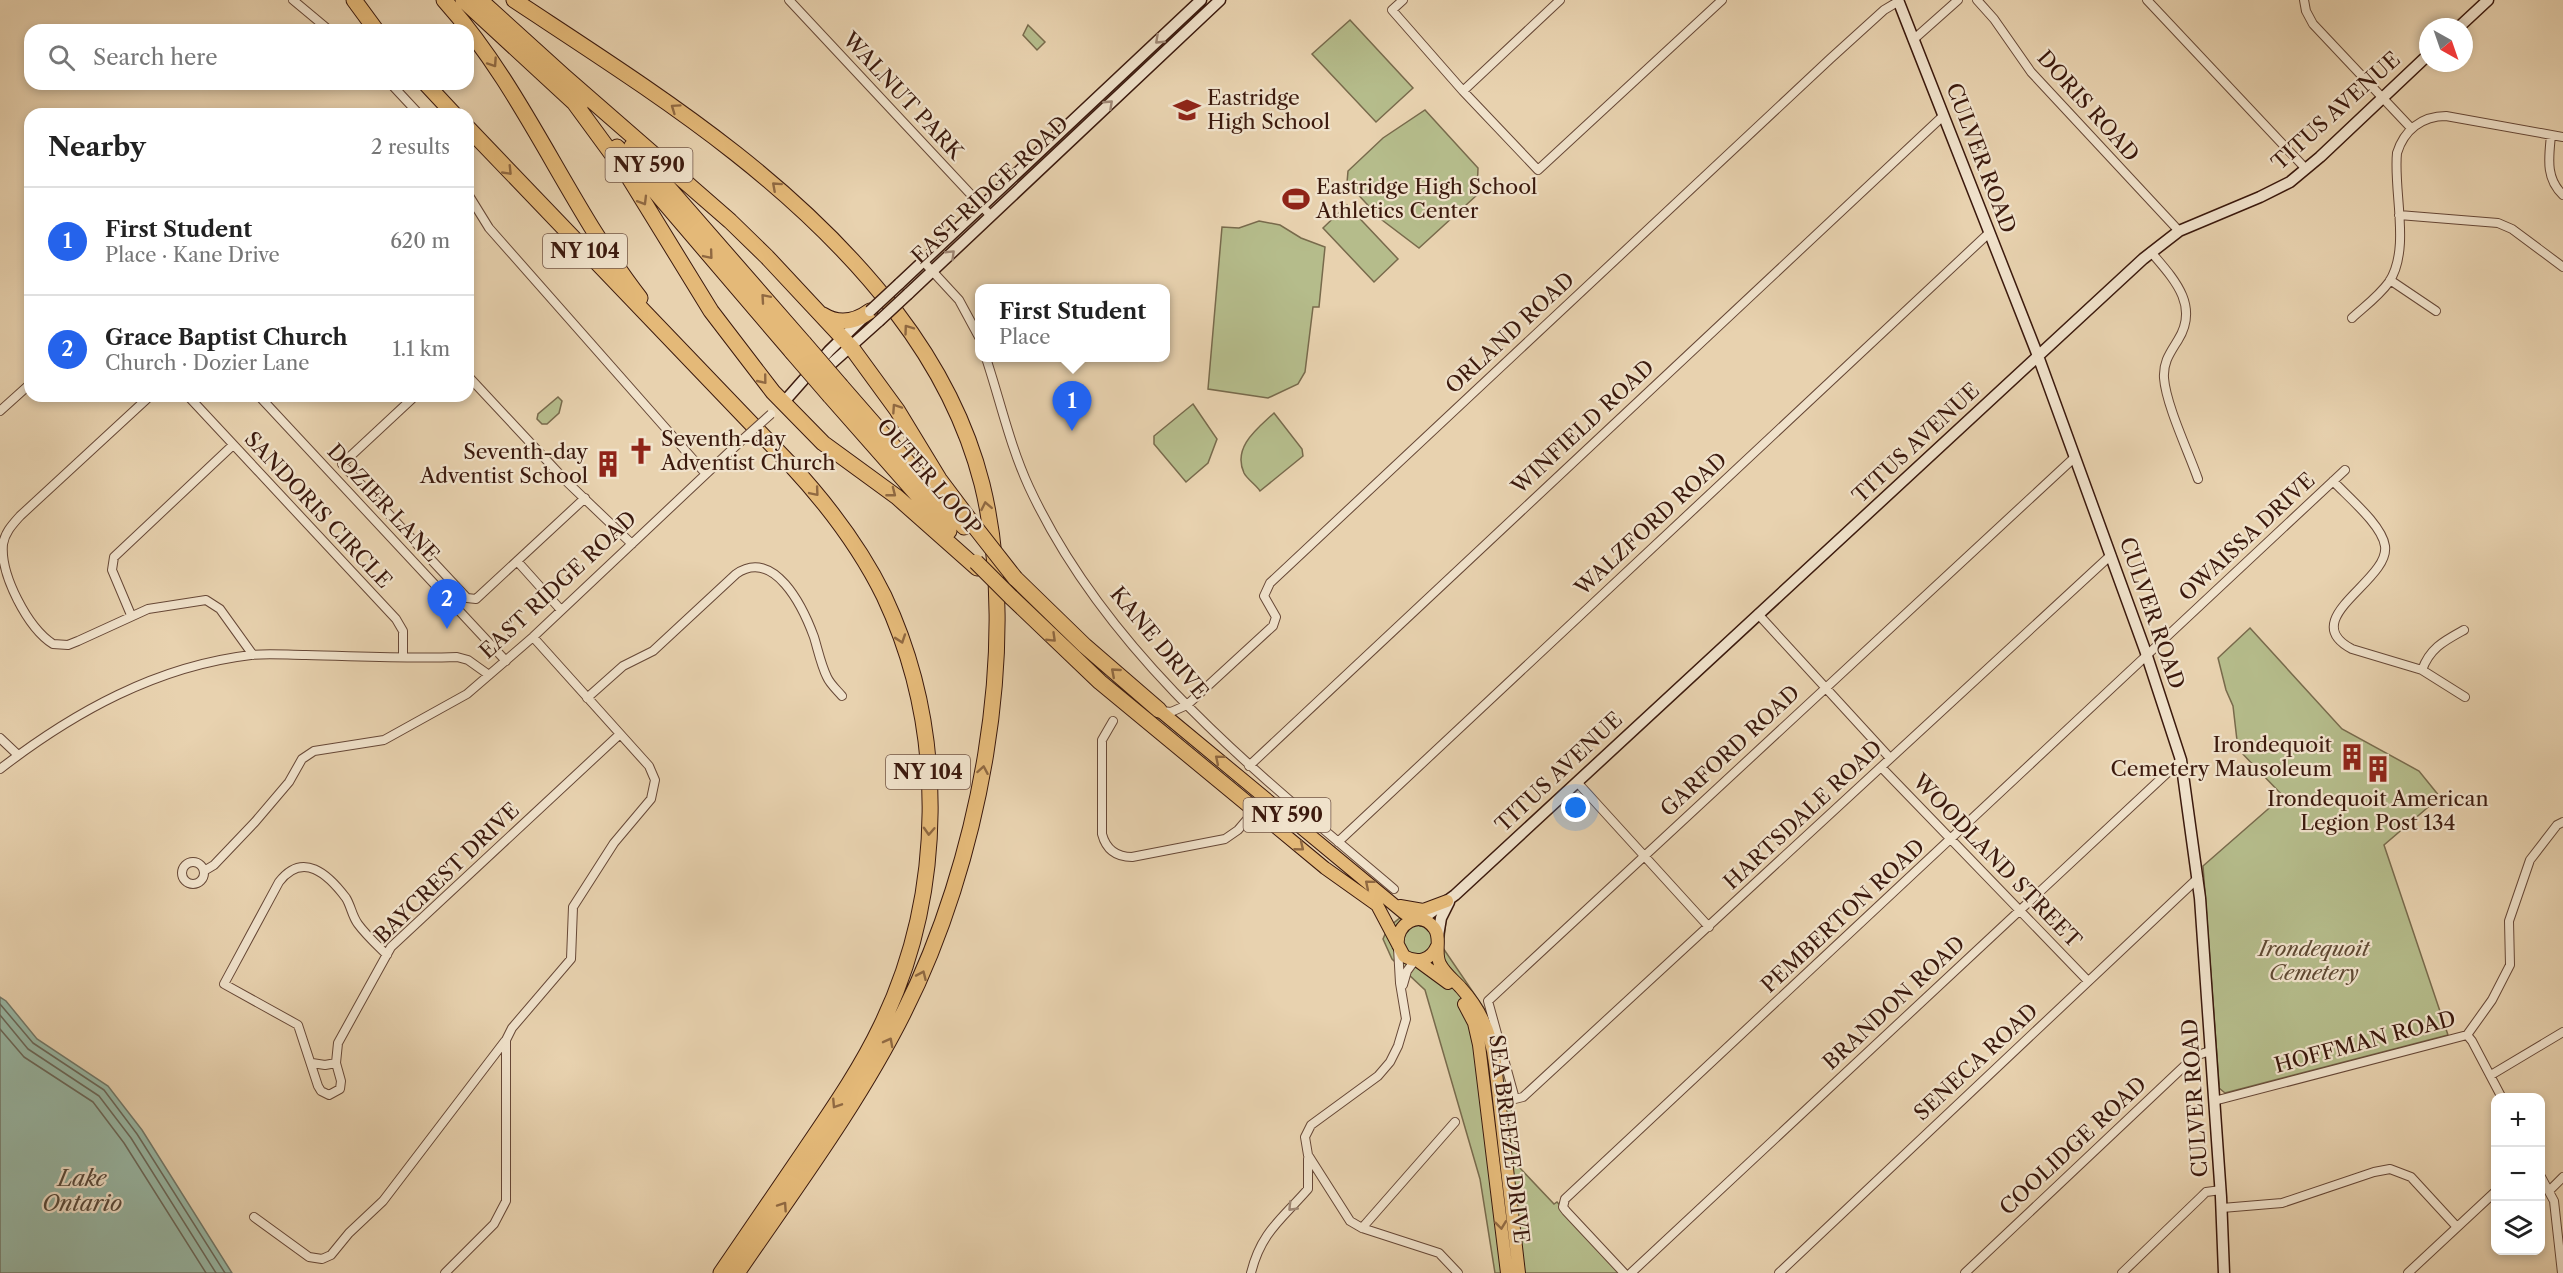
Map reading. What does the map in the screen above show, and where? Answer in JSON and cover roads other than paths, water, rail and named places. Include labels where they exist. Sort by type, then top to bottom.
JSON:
[{"type":"highway","points":[[354,0],[372,24]]},
{"type":"highway","points":[[444,0],[463,24]]},
{"type":"highway","name":"OUTER LOOP","points":[[463,0],[573,101],[642,175],[836,391],[977,565],[1110,690],[1255,810]]},
{"type":"highway","name":"OUTER LOOP","points":[[480,0],[558,70],[640,155],[798,348]]},
{"type":"highway","points":[[514,0],[636,81]]},
{"type":"highway","name":"NY 104","points":[[532,0],[636,81],[733,150],[809,216],[882,294],[927,356],[957,412],[982,483],[994,558],[995,648],[991,710],[977,802],[957,880],[933,947],[909,1002],[861,1089],[737,1273]]},
{"type":"highway","points":[[474,38],[495,65],[617,267],[702,374]]},
{"type":"highway","points":[[558,70],[730,221],[847,342],[897,410],[975,533]]},
{"type":"highway","points":[[432,90],[448,108]]},
{"type":"highway","points":[[573,101],[628,176],[717,320],[783,403],[823,442],[897,497],[977,565]]},
{"type":"highway","name":"NY 104","points":[[474,134],[786,459],[824,502],[853,542],[878,585],[894,620],[910,668],[921,717],[929,780],[930,830],[918,918],[906,963],[886,1016],[840,1097],[721,1273]]},
{"type":"highway","points":[[817,310],[829,318],[842,322],[874,316]]},
{"type":"highway","name":"OUTER LOOP","points":[[836,391],[975,533]]},
{"type":"highway","name":"NY 590","points":[[975,533],[1015,578],[1085,646],[1159,710]]},
{"type":"main road","name":"EAST RIDGE ROAD","points":[[783,403],[874,316],[900,284],[923,261],[1202,0]]},
{"type":"main road","name":"EAST RIDGE ROAD","points":[[874,316],[908,294],[1220,0]]},
{"type":"main road","name":"CULVER ROAD","points":[[1898,0],[2038,356],[2111,555],[2181,760],[2198,879],[2221,1190],[2224,1273]]},
{"type":"main road","points":[[2469,18],[2488,0]]},
{"type":"main road","name":"TITUS AVENUE","points":[[1418,920],[1451,898],[2151,252],[2180,231],[2275,190],[2306,169],[2419,63]]},
{"type":"main road","name":"NY 590","points":[[1159,710],[1390,893],[1418,920]]},
{"type":"main road","name":"OUTER LOOP","points":[[1255,810],[1326,868],[1375,902],[1384,914],[1398,946]]},
{"type":"main road","points":[[1390,893],[1406,908],[1420,910],[1435,908],[1451,898]]},
{"type":"main road","name":"TITUS AVENUE","points":[[1438,941],[1442,914],[1451,898]]},
{"type":"main road","points":[[1418,920],[1433,926],[1438,941],[1431,956],[1416,961],[1404,956],[1398,946],[1400,930],[1407,923],[1418,920]]},
{"type":"main road","name":"SEA BREEZE DRIVE","points":[[1438,941],[1437,956],[1441,966],[1474,1005],[1493,1050],[1519,1273]]},
{"type":"main road","name":"SEA BREEZE DRIVE","points":[[1416,961],[1446,982],[1456,993],[1470,1013],[1477,1033],[1507,1273]]},
{"type":"street","points":[[294,0],[321,24]]},
{"type":"street","name":"WALNUT PARK","points":[[789,0],[991,216]]},
{"type":"street","points":[[1403,0],[1392,10],[1462,91],[1538,170],[1722,0]]},
{"type":"street","points":[[1462,91],[1560,0]]},
{"type":"street","name":"ORLAND ROAD","points":[[1187,705],[1276,621],[1276,616],[1264,596],[1270,584],[1804,83],[1898,0]]},
{"type":"street","points":[[1913,40],[1958,0]]},
{"type":"street","name":"DORIS ROAD","points":[[1977,0],[2031,72],[2180,231]]},
{"type":"street","points":[[2147,0],[2306,169]]},
{"type":"street","points":[[2304,0],[2313,24],[2411,128]]},
{"type":"street","points":[[397,90],[413,108]]},
{"type":"street","name":"WINFIELD ROAD","points":[[1249,766],[1943,116]]},
{"type":"street","points":[[2352,318],[2390,280],[2399,250],[2397,153],[2411,128],[2430,118],[2446,116],[2563,137]]},
{"type":"street","points":[[2551,135],[2550,174],[2556,188],[2563,195]]},
{"type":"street","points":[[474,204],[489,228],[706,474]]},
{"type":"street","points":[[2399,215],[2498,223],[2512,229],[2563,267]]},
{"type":"street","name":"WALZFORD ROAD","points":[[1338,842],[1989,233]]},
{"type":"street","points":[[2151,252],[2180,285],[2185,300],[2184,329],[2168,356],[2164,378],[2198,479]]},
{"type":"street","points":[[923,261],[959,300],[975,330]]},
{"type":"street","points":[[2390,280],[2436,311]]},
{"type":"street","name":"KANE DRIVE","points":[[988,362],[1028,484],[1053,534],[1115,623],[1187,705],[1249,766],[1338,842],[1390,893]]},
{"type":"street","points":[[474,382],[566,481],[633,544]]},
{"type":"street","points":[[0,411],[24,389]]},
{"type":"street","points":[[144,402],[20,516],[9,530],[3,544],[3,561],[14,594],[33,625],[53,644],[68,645],[148,609],[190,602],[212,602],[220,609],[253,655]]},
{"type":"street","name":"SANDORIS CIRCLE","points":[[194,402],[396,619],[403,631],[403,656]]},
{"type":"street","name":"DOZIER LANE","points":[[265,402],[506,661]]},
{"type":"street","points":[[409,402],[342,464],[467,598],[476,599],[585,498]]},
{"type":"street","name":"EAST RIDGE ROAD","points":[[204,871],[214,865],[255,822],[288,782],[302,759],[314,751],[384,740],[458,700],[489,675],[533,637],[783,403]]},
{"type":"street","points":[[131,615],[112,570],[114,557],[233,445]]},
{"type":"street","name":"GARFORD ROAD","points":[[1518,1100],[1513,1095],[1488,1001],[2075,457]]},
{"type":"street","name":"OWAISSA DRIVE","points":[[2146,655],[2345,470]]},
{"type":"street","points":[[2333,481],[2377,529],[2385,548],[2384,559],[2378,569],[2340,609],[2334,620],[2334,631],[2339,640],[2347,647],[2422,670],[2465,697]]},
{"type":"street","name":"HARTSDALE ROAD","points":[[1518,1100],[1709,927],[2111,555]]},
{"type":"street","points":[[517,561],[561,610]]},
{"type":"street","points":[[587,698],[623,666],[653,651],[736,574],[753,567],[769,569],[783,582],[798,604],[813,634],[827,678],[842,696]]},
{"type":"street","points":[[1758,614],[1890,758]]},
{"type":"street","points":[[2422,670],[2428,655],[2437,646],[2464,630]]},
{"type":"street","points":[[254,1217],[309,1257],[322,1259],[331,1255],[349,1233],[383,1201],[506,1040],[512,1029],[571,959],[573,907],[614,843],[654,793],[653,773],[533,637]]},
{"type":"street","points":[[0,768],[63,723],[135,687],[178,671],[253,655],[457,657],[468,660],[489,675]]},
{"type":"street","name":"PEMBERTON ROAD","points":[[1624,1273],[1566,1211],[1563,1202],[2134,669],[2146,655]]},
{"type":"street","points":[[1159,710],[1172,712],[1187,705]]},
{"type":"street","points":[[1186,732],[1181,720],[1187,705]]},
{"type":"street","points":[[1113,721],[1106,729],[1102,740],[1102,799],[1104,840],[1114,853],[1122,857],[1132,857],[1225,839],[1238,830],[1255,810]]},
{"type":"street","name":"BAYCREST DRIVE","points":[[312,1063],[321,1091],[329,1095],[340,1089],[341,1081],[336,1063],[338,1043],[391,947],[620,734]]},
{"type":"street","points":[[0,738],[18,755]]},
{"type":"street","name":"BRANDON ROAD","points":[[1631,1273],[2181,760]]},
{"type":"street","name":"WOODLAND STREET","points":[[1881,766],[2088,981]]},
{"type":"street","points":[[1576,782],[1709,927]]},
{"type":"street","name":"HOFFMAN ROAD","points":[[2214,1101],[2467,1035],[2492,1000],[2510,965],[2509,921],[2530,860],[2558,825],[2563,822]]},
{"type":"street","points":[[336,1063],[325,1065],[312,1063],[298,1025],[224,984],[279,882],[287,873],[300,867],[310,867],[321,872],[347,899],[357,923],[387,955]]},
{"type":"street","name":"SENECA ROAD","points":[[1779,1273],[2198,879]]},
{"type":"street","points":[[1251,1273],[1259,1246],[1267,1233],[1308,1189],[1308,1155],[1305,1137],[1311,1125],[1370,1083],[1393,1058],[1406,1022],[1398,946]]},
{"type":"street","points":[[1402,994],[1406,974],[1416,961]]},
{"type":"street","points":[[2491,1075],[2563,1032]]},
{"type":"street","points":[[2467,1035],[2500,1093]]},
{"type":"street","points":[[445,1273],[495,1224],[507,1202],[506,1040]]},
{"type":"street","name":"COOLIDGE ROAD","points":[[1965,1273],[2195,1056],[2210,1051]]},
{"type":"street","points":[[1362,1228],[1455,1122]]},
{"type":"street","points":[[1308,1155],[1350,1221],[1362,1228],[1438,1253],[1458,1273]]},
{"type":"street","points":[[2222,1208],[2282,1203],[2374,1172],[2390,1169],[2411,1177],[2457,1227]]},
{"type":"street","points":[[2548,1191],[2563,1178]]},
{"type":"street","points":[[2545,1184],[2554,1202],[2562,1273]]},
{"type":"street","points":[[2122,1273],[2206,1192],[2221,1190]]},
{"type":"street","points":[[2408,1273],[2491,1196]]},
{"type":"water","name":"Lake Ontario","points":[[0,997],[6,1001],[37,1039],[108,1086],[142,1130],[232,1273],[0,1273]]},
{"type":"place","name":"Eastridge High School","points":[[1187,110]]},
{"type":"place","name":"Eastridge High School Athletics Center","points":[[1296,199]]},
{"type":"place","name":"First Student","points":[[1072,431]]},
{"type":"place","name":"Seventh-day Adventist Church","points":[[641,451]]},
{"type":"place","name":"Seventh-day Adventist School","points":[[608,464]]},
{"type":"place","name":"Grace Baptist Church","points":[[447,629]]},
{"type":"place","name":"Irondequoit Cemetery Mausoleum","points":[[2352,757]]},
{"type":"place","name":"Irondequoit American Legion Post 134","points":[[2378,769]]},
{"type":"park label","name":"Irondequoit Cemetery","points":[[2314,961]]}]
